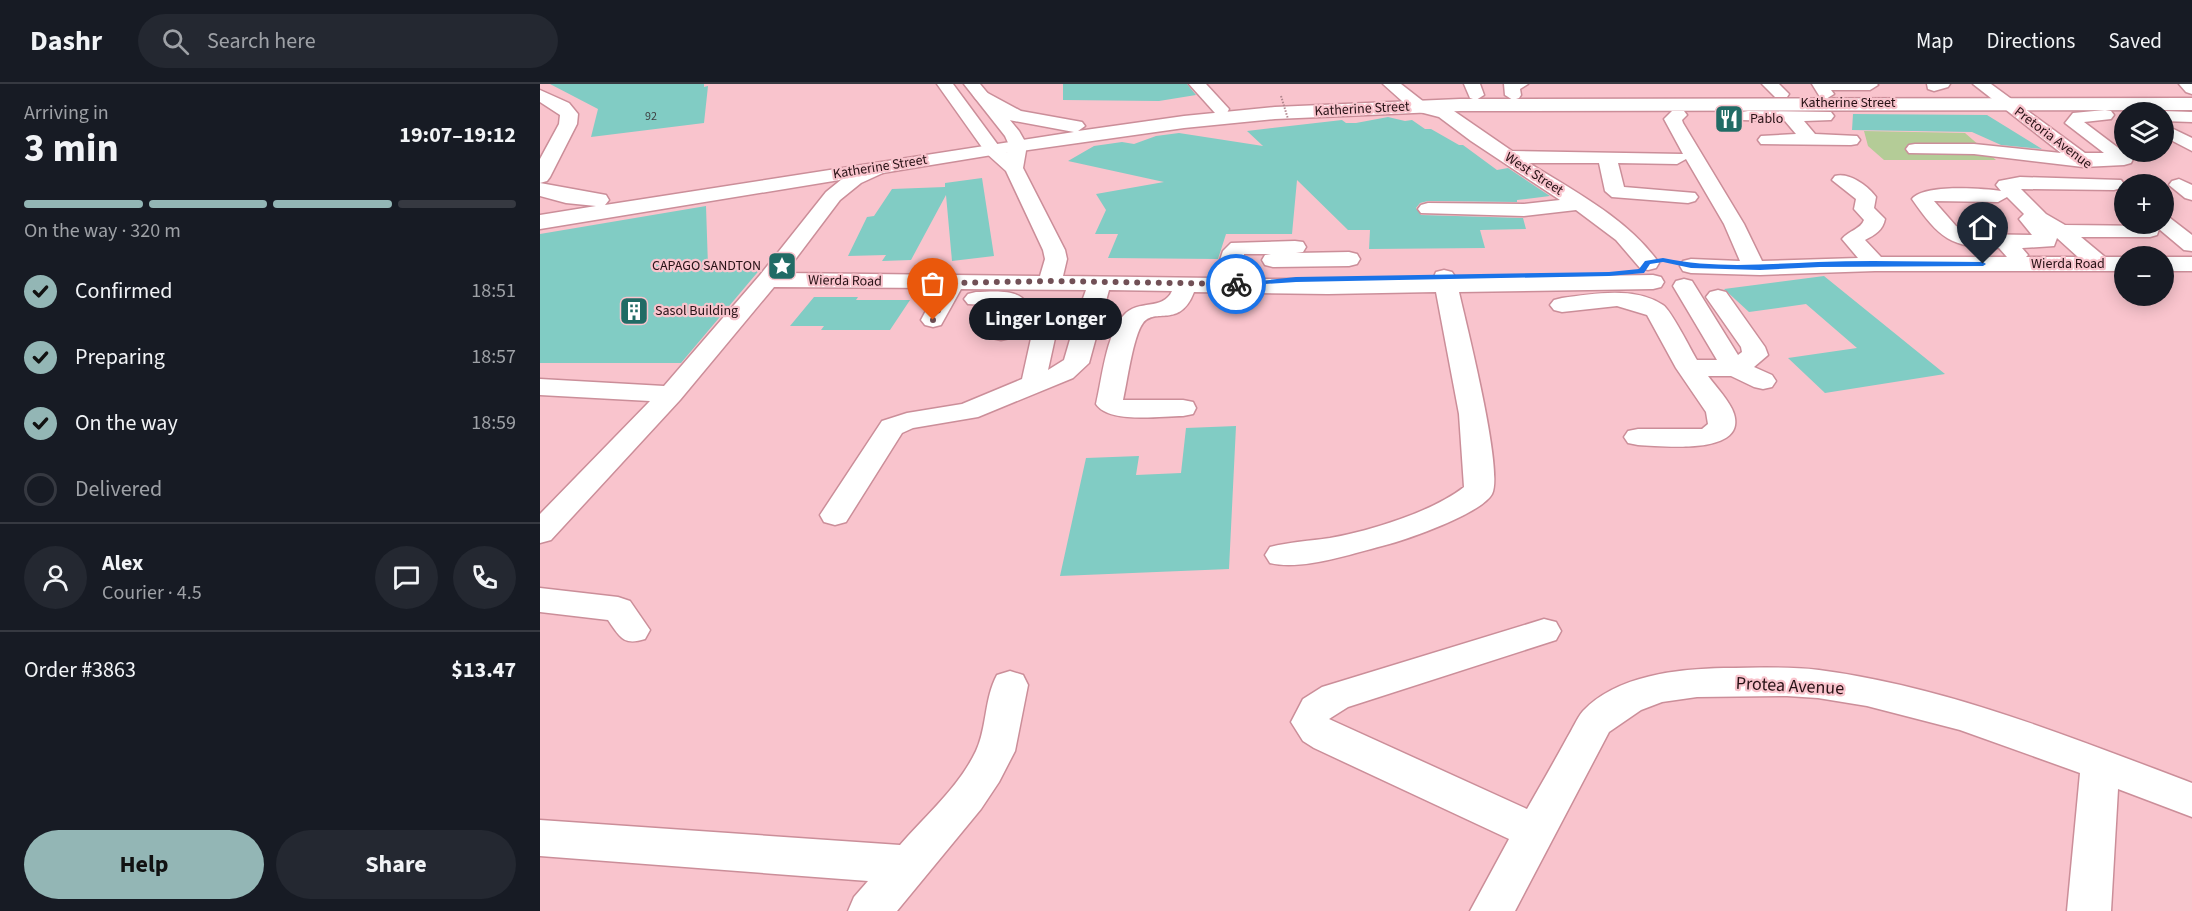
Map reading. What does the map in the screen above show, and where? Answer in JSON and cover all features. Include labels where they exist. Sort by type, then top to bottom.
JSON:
[{"type":"main road","points":[[1359,98],[1379,90],[1386,84]]},
{"type":"main road","points":[[977,89],[1016,116],[1033,121],[1077,126]]},
{"type":"main road","name":"Katherine Street","points":[[540,209],[1016,140],[1426,100],[1474,89],[1776,89],[1826,94],[1995,94],[2114,105]]},
{"type":"main road","name":"Katherine Street","points":[[1016,140],[1077,126],[1221,109],[1359,98],[1712,103],[1776,112],[1995,94]]},
{"type":"main road","points":[[1426,100],[1487,97],[1985,99],[1995,94],[2043,99],[2192,97]]},
{"type":"main road","name":"Katherine Street","points":[[2174,106],[2192,104]]},
{"type":"main road","name":"Katherine Street","points":[[540,222],[878,168],[988,144]]},
{"type":"main road","points":[[540,189],[566,196],[598,200]]},
{"type":"street","points":[[945,84],[988,144],[1014,168],[1054,250],[1056,259],[1050,281]]},
{"type":"street","points":[[1197,84],[1221,109]]},
{"type":"street","name":"West Street","points":[[1391,84],[1426,100],[1580,204],[1623,236],[1653,268]]},
{"type":"street","points":[[2187,84],[2192,89]]},
{"type":"street","points":[[1826,94],[1819,85],[1870,85]]},
{"type":"street","points":[[977,89],[1016,140],[1014,168]]},
{"type":"street","name":"Pretoria Avenue","points":[[1995,94],[2114,184]]},
{"type":"street","points":[[540,95],[563,107],[570,114],[540,177]]},
{"type":"street","points":[[1658,103],[1678,115]]},
{"type":"street","points":[[1712,103],[1705,110],[1678,115],[1673,119],[1674,123],[1757,268]]},
{"type":"street","points":[[1776,112],[1809,140]]},
{"type":"street","points":[[1748,116],[1776,112],[1825,116]]},
{"type":"street","points":[[2017,162],[2120,157],[2074,123],[2079,117],[2104,115]]},
{"type":"street","points":[[2174,116],[2192,117]]},
{"type":"street","points":[[2174,135],[2192,146]]},
{"type":"street","points":[[1902,136],[1935,136],[1970,142],[1991,151]]},
{"type":"street","points":[[1935,136],[1950,149]]},
{"type":"street","points":[[540,139],[561,137]]},
{"type":"street","points":[[1767,140],[1851,140]]},
{"type":"street","points":[[1915,149],[1991,151],[2081,159]]},
{"type":"street","points":[[1508,157],[1677,158]]},
{"type":"street","points":[[1606,158],[1615,191],[1619,193],[1688,198]]},
{"type":"street","points":[[540,533],[671,394],[768,280],[833,196],[854,179],[878,168]]},
{"type":"street","points":[[805,179],[826,188],[833,196]]},
{"type":"street","points":[[1842,180],[1866,197],[1864,209],[1875,219],[1875,224],[1870,230],[1853,239],[1875,264]]},
{"type":"street","points":[[2099,264],[2061,231],[2039,218],[2006,185],[2020,183],[2114,188]]},
{"type":"street","points":[[1998,196],[1929,195],[1922,199],[1953,237],[1970,242],[2046,241],[2046,237],[2028,219]]},
{"type":"street","points":[[1428,209],[1524,210],[1580,204]]},
{"type":"street","points":[[2061,231],[2114,229]]},
{"type":"street","points":[[2171,234],[2192,244]]},
{"type":"street","points":[[2005,242],[2026,264]]},
{"type":"street","points":[[1247,284],[1265,254],[1295,248]]},
{"type":"street","points":[[1247,284],[1237,249],[1265,254],[1349,259]]},
{"type":"street","name":"Wierda Road","points":[[768,280],[826,281],[942,301],[1050,281],[1186,284],[1445,281],[1514,273],[1653,268],[1663,285],[1692,277],[1757,268],[1875,264],[2114,264]]},
{"type":"street","points":[[2174,264],[2192,264]]},
{"type":"street","points":[[1692,277],[1736,368]]},
{"type":"street","points":[[743,309],[791,289],[826,281]]},
{"type":"street","points":[[1281,555],[1331,548],[1389,534],[1461,505],[1479,491],[1480,478],[1473,414],[1445,281]]},
{"type":"street","points":[[835,515],[892,427],[907,421],[968,411],[1064,373],[1076,363],[1090,310],[1101,282]]},
{"type":"street","points":[[1183,408],[1123,409],[1109,404],[1129,325],[1141,313],[1170,309],[1176,305],[1181,300],[1186,284]]},
{"type":"street","points":[[1718,297],[1756,352],[1754,358],[1736,368]]},
{"type":"street","points":[[942,301],[1011,300],[1013,305],[1001,333]]},
{"type":"street","points":[[1562,305],[1617,300],[1637,303],[1656,310],[1689,368],[1720,412],[1722,424],[1720,430],[1700,438],[1638,437]]},
{"type":"street","points":[[1035,383],[1035,370],[1046,325],[1069,313],[1090,310]]},
{"type":"street","points":[[1689,368],[1736,368],[1763,381]]},
{"type":"street","points":[[540,387],[671,394]]},
{"type":"street","points":[[540,600],[618,609],[633,630]]},
{"type":"street","points":[[1535,832],[1327,737],[1316,730],[1310,722],[1312,712],[1319,704],[1335,697],[1544,631]]},
{"type":"street","name":"Protea Avenue","points":[[1492,911],[1596,722],[1623,700],[1672,685],[1719,682],[1804,683],[1871,692],[1913,701],[1972,718],[2192,800]]},
{"type":"street","points":[[870,911],[967,797],[985,771],[996,752],[1010,684]]},
{"type":"street","points":[[2089,911],[2100,766]]},
{"type":"street","points":[[540,838],[909,865]]},
{"type":"path","points":[[1281,96],[1288,119]]},
{"type":"green space","points":[[1864,131],[1965,133],[1996,160],[1884,160],[1868,146]]},
{"type":"building","points":[[550,84],[704,84],[704,87],[708,86],[704,123],[591,137],[598,109]]},
{"type":"building","points":[[1063,84],[1187,84],[1196,95],[1159,101],[1063,100]]},
{"type":"building","points":[[1853,114],[1987,115],[2042,149],[2001,145],[1972,132],[1852,130]]},
{"type":"building","points":[[1388,117],[1405,121],[1412,120],[1425,129],[1431,129],[1463,145],[1497,170],[1508,168],[1550,196],[1517,200],[1517,202],[1428,201],[1420,203],[1416,208],[1421,215],[1523,218],[1526,229],[1480,230],[1485,248],[1369,249],[1370,230],[1348,230],[1297,180],[1292,234],[1226,234],[1218,259],[1108,258],[1118,234],[1095,234],[1106,210],[1096,194],[1164,182],[1068,161],[1094,146],[1122,142],[1134,144],[1156,136],[1179,133],[1263,146],[1247,131],[1342,120],[1346,123],[1356,123]]},
{"type":"building","points":[[982,178],[994,256],[952,261],[946,195],[911,260],[882,261],[886,255],[848,256],[867,217],[874,216],[892,189],[945,187],[945,183]]},
{"type":"building","name":"Sasol Building","points":[[706,206],[708,266],[762,267],[681,363],[540,363],[540,234]]},
{"type":"building","points":[[1824,276],[1945,374],[1825,393],[1788,358],[1857,348],[1806,304],[1749,312],[1724,289]]},
{"type":"building","points":[[814,297],[910,300],[890,330],[821,330],[824,326],[790,326]]},
{"type":"building","points":[[1236,426],[1229,569],[1060,576],[1086,458],[1139,456],[1136,475],[1181,473],[1186,428]]},
{"type":"way so far","points":[[933,320],[952,283],[1050,281],[1236,284]]},
{"type":"place","name":"Pablo","points":[[1729,119]]},
{"type":"place","name":"CAPAGO SANDTON","points":[[782,266]]},
{"type":"place","name":"Sasol Building","points":[[634,311]]},
{"type":"place","name":"Linger Longer","points":[[933,320]]},
{"type":"route","points":[[1236,284],[1296,279],[1609,274],[1641,272],[1648,262],[1663,260],[1691,266],[1760,268],[1820,264],[1983,264]]}]
